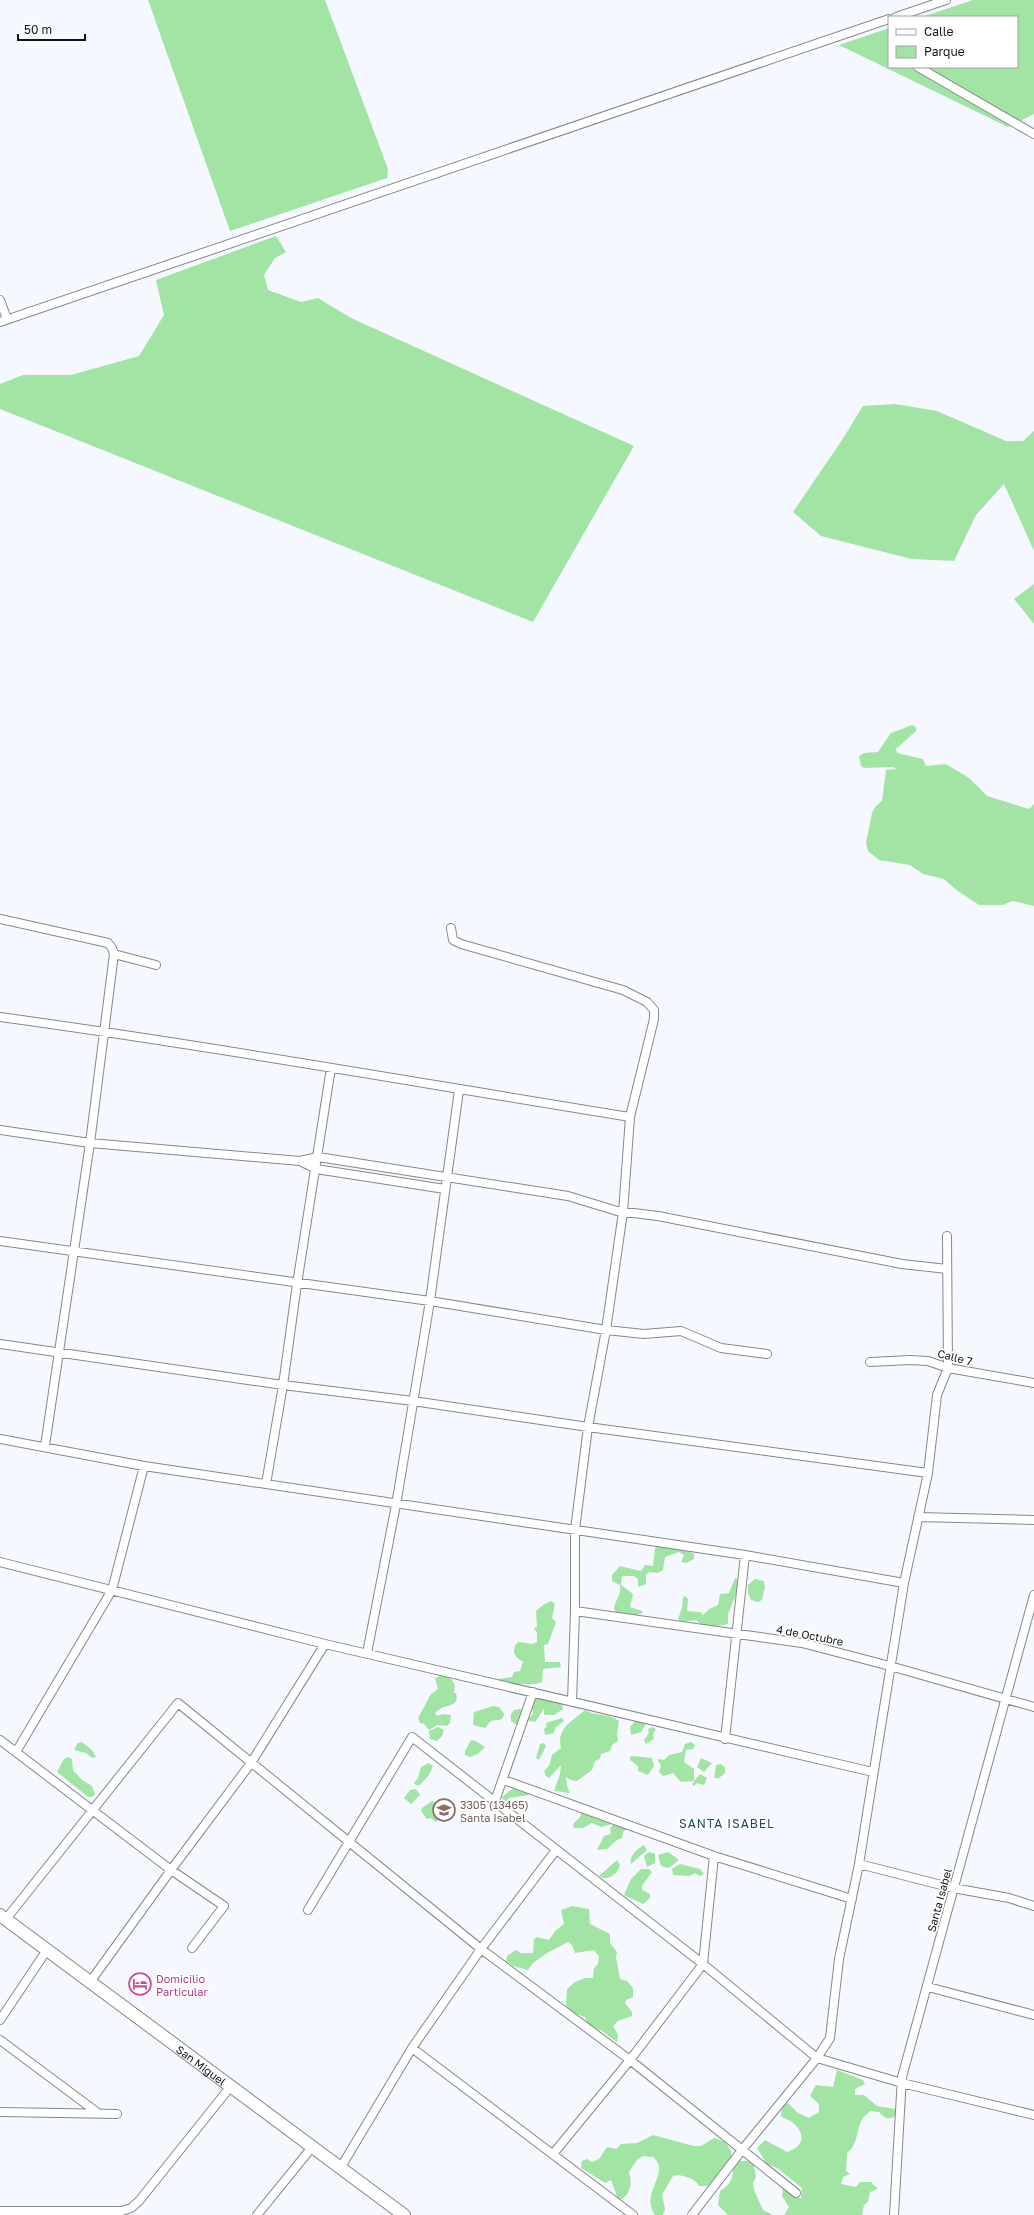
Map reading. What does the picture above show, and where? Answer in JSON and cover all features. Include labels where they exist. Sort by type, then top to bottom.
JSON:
[{"type":"street","points":[[899,16],[946,0]]},
{"type":"street","points":[[0,300],[4,321],[888,22]]},
{"type":"street","points":[[920,68],[1034,134]]},
{"type":"street","points":[[0,919],[108,943],[114,954],[75,1252],[45,1446]]},
{"type":"street","points":[[451,928],[453,940],[461,944],[623,990],[647,1002],[654,1010],[654,1019],[630,1117],[623,1212],[606,1330],[588,1427],[575,1530],[575,1611],[572,1702]]},
{"type":"street","points":[[114,954],[156,965]]},
{"type":"street","points":[[0,1017],[105,1032],[630,1117]]},
{"type":"street","points":[[266,1484],[283,1385],[296,1284],[318,1157],[331,1068]]},
{"type":"street","points":[[367,1653],[396,1505],[430,1302],[459,1090]]},
{"type":"street","points":[[0,1130],[90,1143],[300,1161],[318,1157],[568,1196],[623,1212],[696,1223],[902,1264],[947,1269]]},
{"type":"street","points":[[300,1161],[316,1169],[445,1189]]},
{"type":"street","points":[[692,2215],[742,2150],[817,2058],[830,2038],[839,1959],[859,1864],[904,1583],[928,1472],[937,1395],[948,1368],[947,1236]]},
{"type":"street","points":[[0,1241],[430,1302],[606,1330],[644,1334],[681,1331],[721,1348],[767,1354]]},
{"type":"street","points":[[0,1344],[283,1385],[413,1401],[588,1427],[928,1472]]},
{"type":"street","name":"Calle 7","points":[[870,1362],[922,1361],[948,1368],[1034,1383]]},
{"type":"street","points":[[0,1439],[45,1446],[144,1466],[396,1505],[745,1555],[904,1583]]},
{"type":"street","points":[[16,1752],[112,1590],[144,1466]]},
{"type":"street","points":[[918,1517],[1034,1520]]},
{"type":"street","points":[[725,1739],[745,1555]]},
{"type":"street","points":[[0,1562],[325,1644],[533,1692],[725,1739],[873,1772]]},
{"type":"street","name":"Santa Isabel","points":[[894,2215],[902,2083],[953,1888],[1007,1700],[1034,1595]]},
{"type":"street","name":"4 de Octubre","points":[[575,1611],[802,1643],[890,1666],[1034,1707]]},
{"type":"street","points":[[90,1982],[251,1763],[325,1644]]},
{"type":"street","points":[[495,1801],[504,1780],[533,1692]]},
{"type":"street","points":[[3,1917],[178,1703],[482,1949],[630,2060],[796,2194]]},
{"type":"street","points":[[308,1910],[412,1737],[703,1964],[817,2058],[902,2083],[1034,2115]]},
{"type":"street","points":[[0,1740],[171,1870],[224,1906],[192,1948]]},
{"type":"street","points":[[504,1780],[714,1856],[852,1899]]},
{"type":"street","points":[[341,2167],[412,2048],[482,1949],[556,1850]]},
{"type":"street","points":[[553,2154],[630,2060],[703,1964],[714,1856]]},
{"type":"street","points":[[859,1864],[953,1888],[1009,1898],[1034,1906]]},
{"type":"street","name":"San Miguel","points":[[3,1917],[404,2215]]},
{"type":"street","points":[[0,2020],[47,1950]]},
{"type":"street","points":[[928,1987],[1034,2015]]},
{"type":"street","points":[[0,2040],[98,2113]]},
{"type":"street","points":[[412,2048],[634,2215]]},
{"type":"street","points":[[0,2211],[122,2211],[131,2208],[139,2201],[230,2086]]},
{"type":"street","points":[[0,2112],[117,2114]]},
{"type":"street","points":[[257,2215],[313,2146]]},
{"type":"green space","points":[[148,0],[325,0],[388,169],[387,178],[230,231]]},
{"type":"green space","points":[[973,0],[1034,0],[1034,114],[1008,127],[839,45],[888,28],[888,68],[1018,68],[1018,16],[925,16]]},
{"type":"green space","points":[[276,236],[286,252],[275,258],[264,275],[268,290],[301,302],[318,298],[351,318],[634,446],[533,622],[0,409],[0,384],[23,375],[71,375],[139,356],[164,315],[156,280]]},
{"type":"green space","points":[[895,404],[937,411],[1006,441],[1023,441],[1034,431],[1034,551],[1004,484],[976,515],[954,561],[912,559],[821,536],[793,512],[842,440],[863,406]]},
{"type":"green space","points":[[1034,584],[1034,624],[1014,599]]},
{"type":"green space","points":[[912,725],[916,727],[916,731],[896,749],[897,753],[923,759],[926,766],[946,764],[969,778],[987,796],[1029,809],[1034,804],[1034,906],[1013,901],[1002,905],[979,905],[955,889],[944,879],[923,874],[910,865],[879,860],[868,851],[866,843],[872,813],[875,807],[882,801],[886,770],[896,769],[893,767],[864,768],[861,766],[859,756],[864,753],[878,752],[891,733]]},
{"type":"green space","points":[[660,1546],[690,1552],[694,1554],[694,1559],[686,1563],[681,1562],[684,1555],[679,1552],[665,1557],[663,1570],[658,1573],[649,1572],[646,1575],[646,1584],[638,1587],[638,1579],[634,1576],[622,1576],[621,1585],[633,1594],[630,1607],[642,1611],[643,1613],[636,1615],[616,1612],[614,1609],[620,1592],[620,1585],[612,1581],[612,1575],[620,1566],[641,1571],[645,1565],[653,1566],[655,1548]]},
{"type":"green space","points":[[735,1578],[738,1580],[739,1587],[728,1614],[728,1624],[707,1626],[696,1620],[681,1622],[678,1619],[682,1608],[683,1597],[685,1596],[688,1599],[687,1611],[700,1612],[703,1615],[709,1609],[718,1605],[720,1594],[729,1593]]},
{"type":"green space","points":[[755,1579],[764,1581],[765,1587],[762,1600],[758,1602],[751,1600],[748,1593],[748,1585]]},
{"type":"green space","points":[[551,1601],[555,1604],[552,1618],[556,1622],[548,1644],[544,1645],[545,1662],[560,1662],[561,1667],[543,1669],[542,1682],[536,1684],[519,1684],[502,1689],[498,1679],[512,1677],[514,1672],[520,1671],[523,1662],[516,1657],[514,1653],[516,1644],[519,1642],[532,1644],[537,1642],[537,1633],[534,1628],[537,1627],[536,1611]]},
{"type":"green space","points":[[442,1675],[449,1676],[455,1685],[454,1693],[456,1693],[457,1700],[450,1706],[444,1707],[435,1713],[437,1716],[442,1714],[451,1715],[450,1723],[447,1726],[437,1725],[429,1730],[424,1724],[420,1723],[418,1718],[431,1694],[438,1689],[435,1678]]},
{"type":"green space","points":[[536,1697],[547,1700],[562,1701],[563,1709],[554,1715],[544,1715],[544,1709],[535,1722],[529,1721],[529,1718],[533,1714],[532,1702]]},
{"type":"green space","points":[[493,1706],[499,1707],[504,1714],[501,1719],[490,1722],[485,1728],[473,1725],[474,1712]]},
{"type":"green space","points":[[514,1710],[522,1710],[518,1724],[515,1724],[511,1721],[511,1714]]},
{"type":"green space","points":[[585,1710],[610,1716],[619,1721],[617,1734],[618,1741],[612,1745],[610,1751],[601,1754],[600,1759],[595,1761],[592,1770],[577,1781],[566,1777],[567,1786],[570,1793],[554,1791],[560,1774],[561,1765],[549,1778],[546,1776],[544,1771],[549,1766],[552,1755],[561,1748],[560,1741],[563,1730]]},
{"type":"green space","points":[[562,1718],[564,1721],[555,1728],[554,1733],[545,1735],[544,1729],[547,1726],[546,1723]]},
{"type":"green space","points":[[636,1720],[647,1722],[641,1732],[631,1735],[630,1727]]},
{"type":"green space","points":[[438,1727],[444,1730],[442,1736],[437,1741],[430,1739],[429,1731]]},
{"type":"green space","points":[[652,1727],[656,1729],[653,1734],[654,1739],[646,1744],[644,1740],[649,1733],[648,1729]]},
{"type":"green space","points":[[471,1740],[476,1741],[485,1747],[478,1754],[470,1757],[465,1755],[465,1751]]},
{"type":"green space","points":[[82,1742],[92,1750],[96,1757],[92,1758],[86,1753],[74,1750],[78,1743]]},
{"type":"green space","points":[[691,1742],[695,1745],[693,1749],[686,1750],[684,1762],[694,1769],[694,1781],[681,1782],[673,1773],[663,1776],[659,1772],[661,1765],[657,1759],[664,1760],[669,1755],[682,1752],[685,1744]]},
{"type":"green space","points":[[544,1743],[546,1746],[539,1760],[536,1758],[540,1744]]},
{"type":"green space","points":[[68,1757],[72,1759],[73,1770],[82,1780],[92,1786],[95,1794],[92,1797],[88,1797],[57,1772],[64,1759]]},
{"type":"green space","points":[[630,1757],[652,1758],[654,1766],[648,1775],[638,1771],[638,1766],[630,1760]]},
{"type":"green space","points":[[701,1758],[712,1763],[704,1772],[697,1767]]},
{"type":"green space","points":[[429,1763],[433,1766],[429,1775],[420,1785],[416,1785],[414,1783],[418,1778],[421,1767]]},
{"type":"green space","points":[[720,1764],[725,1767],[725,1773],[719,1778],[714,1778],[716,1765]]},
{"type":"green space","points":[[700,1774],[707,1778],[704,1785],[697,1783],[694,1786],[692,1784]]},
{"type":"green space","points":[[513,1788],[520,1791],[524,1788],[529,1788],[529,1795],[509,1798],[504,1803],[502,1797]]},
{"type":"green space","points":[[416,1789],[420,1795],[411,1804],[404,1798],[410,1790]]},
{"type":"green space","points":[[432,1801],[437,1803],[445,1812],[436,1822],[431,1818],[427,1819],[421,1811],[422,1808]]},
{"type":"green space","points":[[581,1811],[613,1821],[612,1824],[601,1827],[592,1823],[583,1828],[574,1828],[573,1824],[581,1816]]},
{"type":"green space","points":[[617,1821],[627,1829],[623,1832],[622,1838],[617,1840],[607,1849],[597,1850],[604,1836],[611,1834],[610,1828]]},
{"type":"green space","points":[[644,1845],[647,1850],[631,1864],[632,1856]]},
{"type":"green space","points":[[649,1852],[655,1854],[655,1863],[647,1867],[644,1856]]},
{"type":"green space","points":[[668,1852],[679,1860],[669,1868],[661,1866],[658,1855]]},
{"type":"green space","points":[[617,1860],[620,1865],[615,1874],[609,1878],[602,1878],[599,1876]]},
{"type":"green space","points":[[680,1864],[700,1869],[704,1874],[700,1876],[695,1873],[690,1876],[673,1875],[672,1869]]},
{"type":"green space","points":[[641,1869],[649,1869],[652,1872],[642,1886],[642,1890],[650,1894],[650,1898],[643,1904],[624,1895],[631,1879]]},
{"type":"green space","points":[[572,1906],[589,1909],[590,1924],[610,1934],[610,1943],[617,1952],[616,1957],[620,1979],[627,1981],[633,1988],[633,1997],[626,2000],[625,2003],[632,2012],[632,2016],[618,2021],[613,2026],[618,2035],[617,2042],[602,2031],[588,2025],[585,2017],[573,2013],[566,2005],[567,1989],[575,1982],[585,1978],[593,1978],[594,1968],[598,1964],[599,1956],[594,1950],[575,1953],[572,1945],[568,1942],[547,1953],[533,1963],[528,1970],[513,1966],[506,1961],[507,1956],[516,1950],[521,1953],[533,1953],[534,1939],[537,1937],[549,1940],[555,1931],[564,1924],[561,1910]]},
{"type":"green space","points":[[837,2070],[863,2080],[865,2084],[855,2089],[855,2095],[864,2095],[877,2106],[895,2109],[895,2116],[891,2118],[884,2117],[879,2112],[870,2111],[862,2120],[853,2147],[847,2153],[846,2171],[850,2174],[843,2177],[841,2184],[856,2187],[860,2182],[871,2182],[878,2189],[870,2192],[868,2202],[864,2205],[862,2215],[784,2215],[789,2207],[782,2196],[783,2187],[789,2190],[795,2198],[801,2198],[802,2188],[777,2168],[767,2164],[757,2148],[765,2140],[787,2152],[800,2144],[802,2139],[798,2128],[794,2123],[781,2117],[782,2106],[788,2103],[798,2113],[809,2118],[819,2112],[819,2104],[810,2096],[816,2085],[833,2087]]},
{"type":"green space","points":[[653,2135],[694,2146],[701,2146],[714,2138],[725,2142],[731,2151],[732,2158],[712,2186],[699,2186],[698,2183],[688,2177],[680,2175],[673,2176],[662,2195],[665,2209],[663,2215],[655,2215],[651,2207],[652,2191],[659,2170],[658,2163],[653,2157],[643,2156],[637,2160],[629,2172],[629,2190],[622,2199],[618,2199],[611,2180],[605,2183],[581,2168],[582,2161],[587,2159],[592,2162],[599,2159],[607,2147],[616,2149],[621,2144],[637,2143]]},
{"type":"green space","points":[[738,2161],[753,2161],[756,2177],[753,2183],[754,2190],[763,2210],[773,2215],[728,2215],[718,2205],[720,2191],[731,2181],[733,2166]]},
{"type":"place","name":"3305 (13465) Santa Isabel","points":[[444,1810]]},
{"type":"place","name":"Domicilio Particular","points":[[140,1984]]},
{"type":"district","name":"SANTA ISABEL","points":[[727,1823]]}]
